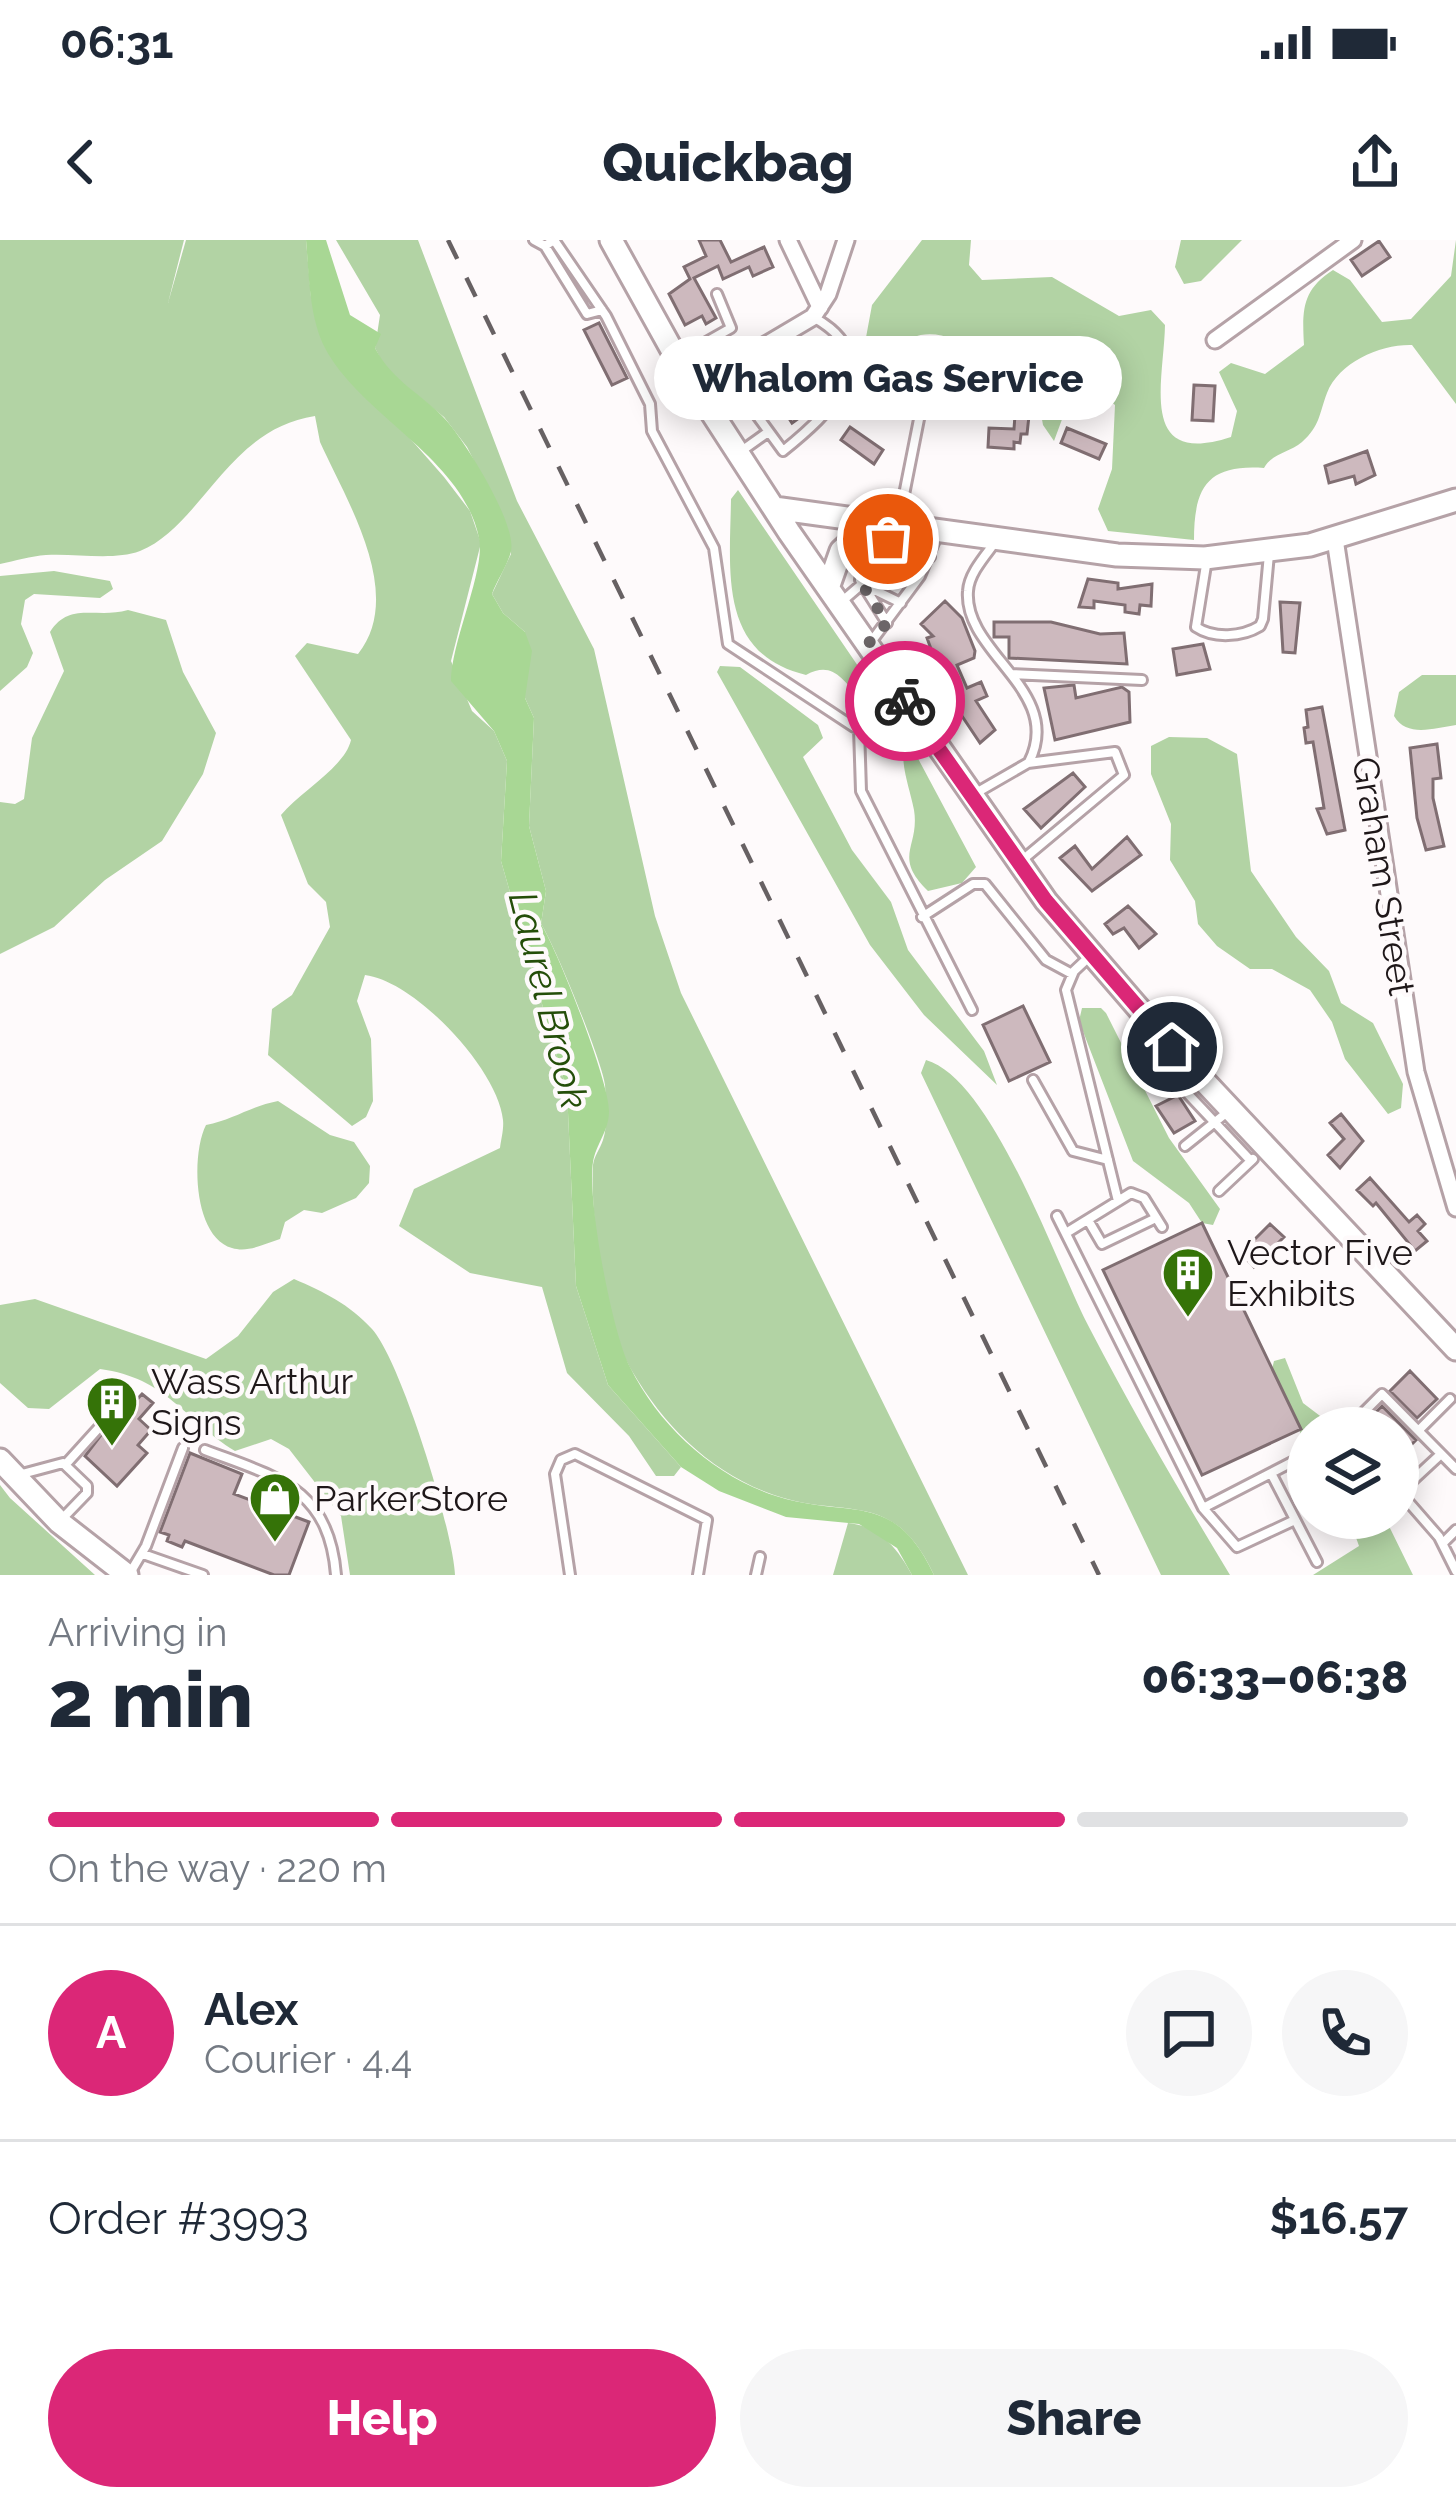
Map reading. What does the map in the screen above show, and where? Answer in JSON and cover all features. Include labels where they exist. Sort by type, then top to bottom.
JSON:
[{"type":"main road","points":[[611,240],[676,358],[833,596],[1018,863],[1092,955],[1148,1036],[1258,1154],[1456,1348]]},
{"type":"main road","points":[[774,508],[884,529],[1139,557],[1208,557],[1268,554],[1335,539],[1456,500]]},
{"type":"main road","points":[[833,596],[841,550],[884,529]]},
{"type":"main road","points":[[7,1468],[59,1522],[128,1575]]},
{"type":"street","points":[[788,240],[816,312]]},
{"type":"street","points":[[695,387],[816,312],[846,240]]},
{"type":"street","points":[[1215,340],[1353,240]]},
{"type":"street","name":"Graham Street","points":[[1335,539],[1416,1072],[1456,1208]]},
{"type":"lane","points":[[534,240],[545,246],[554,240],[602,310],[650,404],[652,430],[714,548],[728,644],[860,728],[881,724],[909,706]]},
{"type":"lane","points":[[676,358],[731,328],[717,294]]},
{"type":"lane","points":[[756,414],[783,452],[825,417],[841,393],[849,360],[846,343],[816,312]]},
{"type":"lane","points":[[701,345],[717,375]]},
{"type":"lane","points":[[887,623],[862,584],[864,560],[884,529],[923,399]]},
{"type":"lane","points":[[738,453],[768,432]]},
{"type":"lane","points":[[884,529],[930,556]]},
{"type":"lane","points":[[867,645],[901,603],[930,556],[938,532]]},
{"type":"lane","points":[[997,539],[970,581],[968,597],[1037,724],[1028,763]]},
{"type":"lane","points":[[1208,557],[1195,623],[1202,632],[1216,635],[1260,626],[1268,554]]},
{"type":"lane","points":[[833,596],[862,584],[901,603]]},
{"type":"lane","points":[[1010,674],[1142,680]]},
{"type":"lane","points":[[860,728],[861,791],[972,1010]]},
{"type":"lane","points":[[971,796],[1028,763],[1114,752],[1124,775],[1018,863]]},
{"type":"lane","points":[[922,917],[973,884],[985,884],[1043,958],[1072,974]]},
{"type":"lane","points":[[1092,955],[1072,974],[1066,990],[1118,1202]]},
{"type":"lane","points":[[1148,1036],[1163,1089],[1187,1078]]},
{"type":"lane","points":[[1033,1080],[1073,1151],[1108,1160]]},
{"type":"lane","points":[[1185,1146],[1222,1116]]},
{"type":"lane","points":[[1219,1191],[1258,1154]]},
{"type":"lane","points":[[1066,1233],[1118,1202],[1140,1194],[1159,1222],[1102,1244],[1088,1220]]},
{"type":"lane","points":[[1057,1216],[1202,1508],[1237,1547],[1287,1524]]},
{"type":"lane","points":[[1369,1407],[1382,1394],[1395,1407]]},
{"type":"lane","points":[[1450,1399],[1419,1430],[1456,1469]]},
{"type":"lane","points":[[7,1468],[66,1465],[114,1411]]},
{"type":"lane","points":[[128,1575],[143,1553],[182,1448]]},
{"type":"lane","points":[[205,1450],[277,1478],[307,1496],[328,1532],[336,1575]]},
{"type":"lane","points":[[569,1575],[555,1474],[561,1460],[574,1454],[707,1520],[698,1575]]},
{"type":"lane","points":[[1419,1473],[1441,1454]]},
{"type":"lane","points":[[1202,1508],[1287,1464]]},
{"type":"lane","points":[[59,1522],[88,1490],[66,1465]]},
{"type":"lane","points":[[1270,1473],[1287,1505]]},
{"type":"lane","points":[[1419,1515],[1443,1543],[1456,1570]]},
{"type":"lane","points":[[1443,1543],[1456,1530]]},
{"type":"lane","points":[[1305,1539],[1317,1562]]},
{"type":"lane","points":[[143,1553],[203,1575]]},
{"type":"lane","points":[[756,1575],[760,1557]]},
{"type":"shaded area","points":[[0,240],[184,240],[168,303],[186,240],[306,240],[311,297],[348,379],[393,419],[470,511],[481,543],[451,661],[472,711],[494,731],[507,761],[501,861],[567,1091],[576,1286],[608,1385],[681,1467],[674,1476],[656,1476],[629,1436],[567,1373],[542,1287],[470,1273],[399,1226],[414,1189],[500,1148],[503,1123],[498,1099],[451,1031],[407,993],[365,975],[357,1001],[371,1039],[373,1101],[366,1117],[352,1126],[268,1055],[272,1009],[292,995],[330,927],[326,902],[308,884],[281,815],[331,770],[351,740],[295,656],[307,643],[358,654],[371,630],[376,604],[367,547],[320,442],[315,416],[259,439],[162,539],[140,551],[46,555],[0,564]]},
{"type":"shaded area","points":[[336,240],[418,240],[517,501],[594,649],[655,916],[681,993],[968,1575],[934,1575],[918,1547],[884,1518],[774,1495],[730,1474],[692,1446],[659,1411],[622,1351],[601,1271],[594,1213],[593,1165],[606,1127],[605,1085],[577,1004],[541,924],[546,891],[529,826],[534,718],[525,698],[525,632],[503,613],[492,594],[511,554],[499,510],[467,447],[444,417],[387,371],[375,348],[380,315]]},
{"type":"shaded area","points":[[922,240],[971,240],[969,265],[982,280],[1052,277],[1119,316],[1151,310],[1165,325],[1162,414],[1169,430],[1181,440],[1201,443],[1231,437],[1237,411],[1219,372],[1231,363],[1265,374],[1304,345],[1306,302],[1315,285],[1333,270],[1350,280],[1382,322],[1411,319],[1451,276],[1456,240],[1456,404],[1412,345],[1375,352],[1341,372],[1327,393],[1316,425],[1302,442],[1264,468],[1229,470],[1208,483],[1197,506],[1194,540],[1108,531],[1098,509],[1112,469],[1115,405],[1089,383],[1071,395],[1054,441],[1043,425],[1036,387],[1007,386],[973,350],[942,335],[925,334],[895,349],[842,419],[837,411],[862,359],[872,305]]},
{"type":"shaded area","points":[[1181,240],[1242,240],[1201,281],[1184,284],[1175,267]]},
{"type":"shaded area","points":[[738,490],[873,688],[870,697],[859,697],[829,671],[806,675],[777,664],[757,649],[743,629],[735,606],[730,554],[731,499]]},
{"type":"shaded area","points":[[54,571],[110,581],[113,589],[100,598],[34,594],[25,600],[21,624],[33,653],[27,667],[0,691],[0,576]]},
{"type":"shaded area","points":[[128,610],[166,620],[183,672],[216,733],[203,774],[162,841],[105,880],[54,927],[0,954],[0,802],[15,804],[24,799],[32,738],[64,671],[50,632],[75,614]]},
{"type":"shaded area","points":[[720,666],[740,667],[818,725],[823,738],[803,757],[852,850],[891,902],[908,950],[984,1051],[997,1085],[924,1015],[870,945],[717,672]]},
{"type":"shaded area","points":[[1422,675],[1456,675],[1456,725],[1414,729],[1394,716],[1399,692]]},
{"type":"shaded area","points":[[1169,737],[1207,738],[1237,754],[1251,871],[1296,937],[1329,971],[1341,1003],[1373,1023],[1403,1084],[1401,1108],[1388,1114],[1345,1059],[1332,1022],[1310,990],[1272,969],[1250,969],[1217,946],[1198,924],[1195,901],[1170,860],[1171,824],[1151,774],[1151,746]]},
{"type":"shaded area","points":[[914,751],[976,867],[962,883],[928,891],[909,860],[915,823],[903,752]]},
{"type":"shaded area","points":[[1082,1008],[1101,1008],[1106,1013],[1169,1138],[1220,1209],[1213,1225],[1202,1223],[1189,1203],[1133,1161],[1079,1021]]},
{"type":"shaded area","points":[[926,1060],[951,1074],[999,1137],[1106,1360],[1230,1575],[1161,1575],[921,1073]]},
{"type":"shaded area","points":[[278,1101],[330,1135],[354,1142],[370,1166],[369,1183],[356,1198],[322,1213],[304,1210],[285,1222],[280,1239],[250,1249],[232,1248],[219,1241],[203,1212],[197,1174],[201,1138],[206,1125]]},
{"type":"shaded area","points":[[294,1279],[354,1312],[384,1347],[424,1447],[455,1575],[350,1575],[341,1516],[289,1449],[271,1439],[235,1451],[142,1381],[100,1369],[49,1409],[28,1408],[0,1383],[0,1305],[35,1299],[206,1359],[238,1336],[273,1292]]},
{"type":"shaded area","points":[[1285,1358],[1308,1407],[1289,1407],[1272,1369],[1274,1361]]},
{"type":"shaded area","points":[[0,1485],[10,1498],[95,1575],[0,1575]]},
{"type":"shaded area","points":[[848,1523],[887,1540],[912,1575],[833,1575]]},
{"type":"shaded area","points":[[1356,1539],[1395,1539],[1413,1575],[1313,1575],[1359,1546]]},
{"type":"water","name":"Laurel Brook","points":[[306,240],[326,240],[350,315],[381,334],[375,348],[382,360],[454,431],[488,483],[511,538],[511,551],[492,594],[503,613],[525,632],[532,651],[525,698],[534,718],[529,826],[546,891],[541,924],[581,1016],[607,1095],[608,1118],[593,1162],[594,1205],[609,1297],[630,1367],[656,1409],[710,1462],[776,1496],[886,1518],[919,1548],[934,1575],[912,1575],[897,1548],[859,1524],[786,1517],[719,1491],[681,1467],[608,1385],[576,1286],[567,1091],[501,861],[507,761],[494,731],[451,681],[478,568],[479,538],[453,484],[362,395],[325,348],[313,309]]},
{"type":"building","points":[[699,240],[720,240],[731,262],[764,247],[773,267],[753,276],[749,267],[723,279],[718,266],[694,278],[716,318],[706,324],[702,316],[685,325],[669,294],[690,279],[684,267],[706,256]]},
{"type":"building","points":[[1379,241],[1390,257],[1362,276],[1351,260]]},
{"type":"building","points":[[599,323],[627,378],[612,385],[584,330]]},
{"type":"building","points":[[784,355],[793,368],[788,371],[813,408],[792,423],[783,409],[768,417],[749,384]]},
{"type":"building","points":[[1194,385],[1215,386],[1213,421],[1192,420]]},
{"type":"building","points":[[1015,415],[1029,416],[1027,434],[1021,434],[1020,443],[1014,442],[1014,449],[988,447],[989,428],[1014,429]]},
{"type":"building","points":[[850,427],[883,450],[874,464],[841,440]]},
{"type":"building","points":[[1067,428],[1106,444],[1099,459],[1061,443]]},
{"type":"building","points":[[1367,451],[1375,475],[1356,484],[1354,476],[1329,483],[1325,466]]},
{"type":"building","points":[[887,549],[913,559],[906,576],[888,569],[885,577],[875,572]]},
{"type":"building","points":[[1088,579],[1118,583],[1118,589],[1152,584],[1151,606],[1140,605],[1139,614],[1125,612],[1125,605],[1094,601],[1094,608],[1079,607]]},
{"type":"building","points":[[945,601],[962,618],[975,651],[974,658],[957,665],[967,688],[981,682],[987,696],[976,701],[995,730],[980,743],[948,695],[927,638],[933,636],[921,624]]},
{"type":"building","points":[[1280,602],[1300,603],[1295,653],[1283,652]]},
{"type":"building","points":[[994,622],[1051,622],[1100,634],[1124,633],[1127,664],[1009,658],[1009,637],[994,637]]},
{"type":"building","points":[[1203,644],[1210,669],[1177,675],[1173,649]]},
{"type":"building","points":[[1074,685],[1076,698],[1122,687],[1129,692],[1130,722],[1055,740],[1044,688]]},
{"type":"building","points":[[1322,707],[1345,830],[1327,834],[1317,809],[1324,808],[1313,742],[1306,743],[1304,728],[1308,727],[1306,710]]},
{"type":"building","points":[[1437,744],[1441,778],[1433,779],[1433,798],[1444,846],[1426,850],[1417,818],[1410,748]]},
{"type":"building","points":[[1073,773],[1085,787],[1041,828],[1024,809]]},
{"type":"building","points":[[1127,837],[1141,855],[1092,891],[1060,858],[1075,846],[1092,869]]},
{"type":"building","points":[[1128,906],[1156,934],[1139,948],[1124,928],[1113,934],[1105,924]]},
{"type":"building","points":[[1023,1006],[1050,1062],[1009,1081],[983,1025]]},
{"type":"building","points":[[1178,1095],[1195,1121],[1174,1133],[1156,1106]]},
{"type":"building","points":[[1341,1114],[1363,1141],[1340,1168],[1328,1155],[1344,1139],[1330,1123]]},
{"type":"building","points":[[1370,1178],[1409,1222],[1417,1215],[1425,1224],[1418,1231],[1427,1241],[1415,1251],[1376,1203],[1373,1206],[1357,1190]]},
{"type":"building","name":"Vector Five Exhibits","points":[[1202,1223],[1290,1407],[1287,1436],[1202,1475],[1103,1270]]},
{"type":"building","points":[[1270,1224],[1284,1237],[1254,1267],[1241,1253]]},
{"type":"building","points":[[1410,1371],[1437,1399],[1419,1416],[1419,1407],[1406,1407],[1390,1391]]},
{"type":"building","name":"Wass Arthur Signs","points":[[142,1394],[153,1403],[139,1419],[151,1430],[138,1445],[147,1453],[117,1486],[85,1456],[124,1405],[128,1409]]},
{"type":"building","points":[[190,1453],[242,1474],[234,1494],[309,1522],[289,1575],[274,1575],[185,1541],[182,1547],[167,1541],[169,1535],[160,1532]]},
{"type":"railway","points":[[448,240],[1099,1575]]},
{"type":"way so far","points":[[888,539],[874,546],[864,560],[860,580],[887,623],[867,645],[905,701]]},
{"type":"place","name":"Whalom Gas Service","points":[[888,539]]},
{"type":"place","name":"Vector Five Exhibits","points":[[1188,1319]]},
{"type":"place","name":"Wass Arthur Signs","points":[[112,1448]]},
{"type":"place","name":"ParkerStore","points":[[275,1544]]},
{"type":"route","points":[[905,701],[1046,901],[1172,1047]]}]
